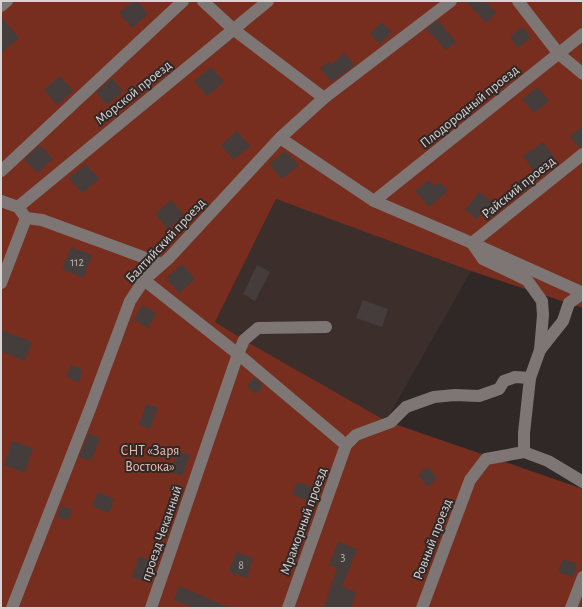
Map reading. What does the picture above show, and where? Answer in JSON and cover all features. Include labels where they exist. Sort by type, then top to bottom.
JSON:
[{"type":"lane","points":[[1,6],[7,1]]},
{"type":"lane","points":[[1,171],[183,1]]},
{"type":"lane","points":[[203,1],[233,29],[324,98]]},
{"type":"lane","name":"Морской проезд","points":[[18,207],[268,1]]},
{"type":"lane","name":"Балтийский проезд","points":[[12,608],[91,406],[130,301],[144,280],[169,258],[280,138],[324,98],[451,1]]},
{"type":"lane","points":[[518,1],[559,54],[583,74]]},
{"type":"lane","name":"Плодородный проезд","points":[[374,201],[583,34]]},
{"type":"lane","points":[[280,138],[374,201],[583,293]]},
{"type":"lane","name":"Райский проезд","points":[[472,243],[583,154]]},
{"type":"lane","points":[[1,201],[18,207],[26,218],[42,220],[162,264]]},
{"type":"lane","points":[[1,283],[26,218]]},
{"type":"lane","points":[[472,243],[483,258],[527,280],[542,301],[543,315],[540,350],[530,378],[524,433],[524,452],[548,461],[583,482]]},
{"type":"lane","points":[[144,280],[238,354],[346,445],[356,435],[391,422],[406,407],[434,397],[455,395],[479,396],[499,389],[504,381],[515,377],[530,378]]},
{"type":"lane","points":[[540,350],[564,321],[569,303],[583,293]]},
{"type":"lane","name":"проезд Чеканный","points":[[152,608],[244,340],[258,328],[326,327]]},
{"type":"lane","name":"Мраморный проезд","points":[[288,608],[346,445]]},
{"type":"lane","name":"Ровный проезд","points":[[422,608],[470,480],[486,459],[524,452]]},
{"type":"lane","points":[[572,608],[583,577]]},
{"type":"shaded area","points":[[276,199],[471,271],[386,421],[215,322]]},
{"type":"green space","name":"СНТ «Заря Востока»","points":[[1,1],[583,1],[583,308],[471,271],[276,199],[215,322],[386,421],[583,489],[583,608],[1,608]]},
{"type":"building","points":[[133,1],[137,1],[148,14],[132,28],[119,13]]},
{"type":"building","points":[[466,1],[485,1],[496,13],[486,23]]},
{"type":"building","points":[[1,17],[19,38],[1,53]]},
{"type":"building","points":[[438,20],[456,42],[446,50],[426,29]]},
{"type":"building","points":[[381,22],[392,32],[380,44],[370,34]]},
{"type":"building","points":[[522,27],[531,37],[518,48],[510,37]]},
{"type":"building","points":[[344,53],[355,65],[332,82],[320,69],[329,61],[332,64]]},
{"type":"building","points":[[211,67],[224,82],[207,96],[194,81]]},
{"type":"building","points":[[60,76],[73,91],[57,105],[44,90]]},
{"type":"building","points":[[112,78],[123,91],[107,105],[96,92]]},
{"type":"building","points":[[537,87],[549,101],[534,113],[522,99]]},
{"type":"building","points":[[583,126],[583,147],[579,148],[570,136]]},
{"type":"building","points":[[237,131],[250,146],[233,160],[221,145]]},
{"type":"building","points":[[543,142],[557,162],[537,176],[523,156]]},
{"type":"building","points":[[40,145],[53,159],[37,173],[24,159]]},
{"type":"building","points":[[285,151],[299,165],[282,179],[269,164]]},
{"type":"building","points":[[86,164],[99,179],[82,193],[69,178]]},
{"type":"building","points":[[528,175],[534,184],[523,192],[517,183]]},
{"type":"building","points":[[429,180],[435,186],[440,182],[448,191],[429,207],[415,191]]},
{"type":"building","points":[[479,192],[500,208],[494,216],[488,220],[481,214],[477,219],[465,210]]},
{"type":"building","points":[[171,200],[184,215],[168,229],[155,214]]},
{"type":"building","points":[[71,247],[92,255],[83,278],[62,269]]},
{"type":"building","points":[[182,264],[195,279],[179,293],[166,278]]},
{"type":"building","points":[[257,265],[270,272],[255,301],[243,294]]},
{"type":"building","points":[[363,300],[388,309],[382,327],[356,318]]},
{"type":"building","points":[[142,305],[156,313],[148,328],[134,320]]},
{"type":"building","points":[[1,330],[32,342],[25,361],[1,351]]},
{"type":"building","points":[[71,365],[83,370],[79,382],[66,377]]},
{"type":"building","points":[[254,377],[263,385],[256,394],[247,386]]},
{"type":"building","points":[[146,404],[158,408],[150,429],[139,425]]},
{"type":"building","points":[[88,434],[100,438],[91,461],[79,457]]},
{"type":"building","points":[[12,441],[33,448],[25,473],[4,465]]},
{"type":"building","points":[[178,451],[190,455],[182,476],[171,472]]},
{"type":"building","points":[[427,467],[437,478],[428,487],[418,475]]},
{"type":"building","points":[[297,482],[313,487],[309,501],[292,495]]},
{"type":"building","points":[[98,492],[114,499],[109,513],[92,506]]},
{"type":"building","points":[[61,506],[72,510],[68,520],[57,517]]},
{"type":"building","points":[[338,542],[357,549],[342,587],[356,592],[351,608],[324,608],[337,568],[329,565]]},
{"type":"building","points":[[236,552],[253,558],[247,578],[229,572]]},
{"type":"building","points":[[139,556],[150,560],[143,581],[132,577]]},
{"type":"building","points":[[563,559],[577,564],[573,577],[558,572]]},
{"type":"building","points":[[179,586],[230,608],[194,608],[174,600]]}]
